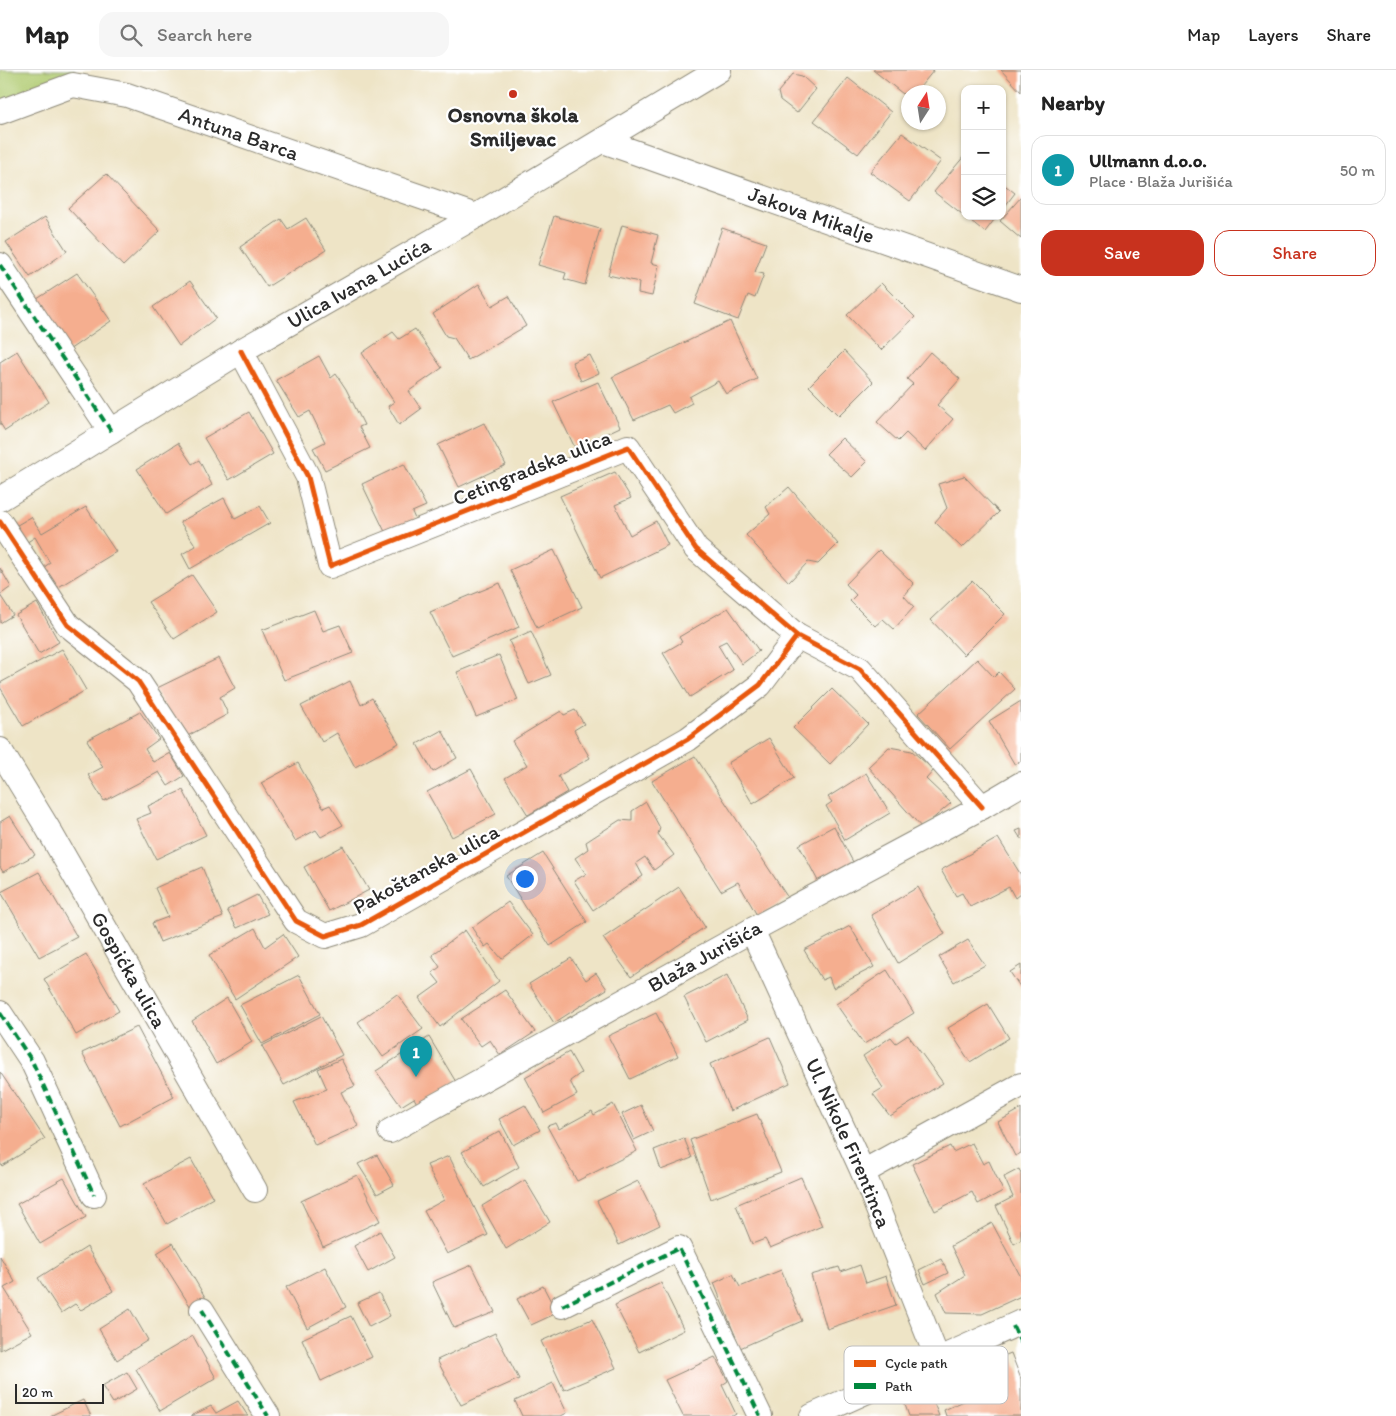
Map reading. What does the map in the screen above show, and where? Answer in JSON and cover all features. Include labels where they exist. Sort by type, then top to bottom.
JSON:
[{"type":"street","name":"Ulica Ivana Lucića","points":[[0,499],[241,351],[476,216],[719,70]]},
{"type":"street","name":"Antuna Barca","points":[[0,112],[72,85],[127,95],[476,216]]},
{"type":"street","name":"Jakova Mikalje","points":[[603,141],[1021,289]]},
{"type":"street","points":[[0,265],[111,431]]},
{"type":"street","name":"Cetingradska ulica","points":[[241,351],[308,477],[330,566],[628,447],[696,549],[797,636],[860,668],[982,807]]},
{"type":"street","name":"Pakoštanska ulica","points":[[0,522],[68,625],[138,680],[296,921],[325,936],[361,925],[688,739],[760,685],[797,636]]},
{"type":"street","name":"Gospićka ulica","points":[[0,750],[47,827],[255,1190]]},
{"type":"street","name":"Blaža Jurišića","points":[[390,1132],[752,930],[982,807],[1021,784]]},
{"type":"street","name":"Ul. Nikole Firentinca","points":[[752,930],[863,1172],[932,1346]]},
{"type":"street","points":[[0,1013],[32,1061],[94,1195]]},
{"type":"street","points":[[863,1172],[1021,1085]]},
{"type":"street","points":[[562,1306],[678,1248],[760,1416]]},
{"type":"street","points":[[202,1310],[268,1416]]},
{"type":"street","points":[[975,1346],[1018,1330]]},
{"type":"street","points":[[812,1416],[844,1402]]},
{"type":"green space","points":[[0,70],[75,70],[73,85],[0,112]]},
{"type":"building","points":[[873,70],[934,70],[922,85],[901,85],[901,92]]},
{"type":"building","points":[[1001,70],[1021,70],[1021,92]]},
{"type":"building","points":[[793,74],[802,76],[816,89],[797,113],[780,100],[778,92]]},
{"type":"building","points":[[848,78],[891,112],[858,154],[814,121]]},
{"type":"building","points":[[902,133],[941,161],[910,201],[870,172]]},
{"type":"building","points":[[961,160],[961,213],[934,192]]},
{"type":"building","points":[[106,174],[160,231],[123,266],[68,208]]},
{"type":"building","points":[[1006,186],[1015,193],[1006,205]]},
{"type":"building","points":[[1021,197],[1021,239],[1000,221],[1006,220],[1006,214]]},
{"type":"building","points":[[554,216],[600,229],[585,285],[564,279],[566,273],[538,265]]},
{"type":"building","points":[[45,217],[67,251],[30,277],[6,242]]},
{"type":"building","points":[[306,218],[326,250],[267,287],[240,247],[281,219],[288,229]]},
{"type":"building","points":[[970,220],[994,220],[985,232]]},
{"type":"building","points":[[622,225],[658,235],[651,263],[659,265],[652,296],[638,293],[639,282],[608,275]]},
{"type":"building","points":[[722,228],[766,243],[755,272],[764,274],[755,298],[748,295],[738,320],[695,304]]},
{"type":"building","points":[[77,273],[111,321],[66,352],[31,303]]},
{"type":"building","points":[[190,281],[216,318],[179,346],[153,307]]},
{"type":"building","points":[[881,283],[915,317],[881,350],[847,315]]},
{"type":"building","points":[[479,284],[492,306],[509,296],[526,326],[468,360],[454,338],[446,336],[433,314]]},
{"type":"building","points":[[730,321],[757,379],[726,394],[718,381],[689,397],[692,403],[673,413],[668,405],[634,420],[612,377]]},
{"type":"building","points":[[415,329],[442,368],[409,391],[421,409],[399,425],[388,406],[394,402],[362,353],[393,332],[399,339]]},
{"type":"building","points":[[17,351],[49,402],[5,431],[0,423],[0,362]]},
{"type":"building","points":[[844,351],[873,382],[839,416],[809,386]]},
{"type":"building","points":[[930,352],[960,379],[937,405],[953,419],[925,451],[906,433],[898,441],[877,422],[913,384],[907,379]]},
{"type":"building","points":[[590,355],[599,373],[581,381],[572,362]]},
{"type":"building","points":[[319,356],[331,378],[336,374],[346,389],[364,425],[359,427],[370,448],[325,470],[313,448],[325,442],[310,411],[299,417],[276,380]]},
{"type":"building","points":[[598,382],[620,427],[575,448],[553,402]]},
{"type":"building","points":[[249,412],[273,454],[229,480],[204,438]]},
{"type":"building","points":[[484,423],[506,465],[459,487],[438,445]]},
{"type":"building","points":[[842,438],[867,462],[852,477],[826,454]]},
{"type":"building","points":[[178,443],[192,464],[199,460],[212,485],[166,514],[137,469]]},
{"type":"building","points":[[404,464],[426,506],[412,512],[418,526],[388,538],[362,484]]},
{"type":"building","points":[[615,472],[631,498],[615,505],[630,535],[656,521],[668,545],[600,578],[560,496]]},
{"type":"building","points":[[964,476],[999,512],[962,548],[935,522],[947,508],[938,484]]},
{"type":"building","points":[[789,487],[838,544],[818,564],[808,562],[789,582],[746,535],[770,514],[766,507]]},
{"type":"building","points":[[224,498],[235,519],[260,506],[270,523],[190,569],[182,554],[196,546],[180,522]]},
{"type":"building","points":[[86,507],[116,552],[57,588],[44,567],[50,563],[35,537],[23,545],[12,528],[31,517],[42,533]]},
{"type":"building","points":[[554,550],[582,607],[537,628],[510,570]]},
{"type":"building","points":[[879,550],[914,584],[904,596],[914,607],[894,629],[883,619],[875,626],[850,601],[856,595],[846,584]]},
{"type":"building","points":[[0,568],[11,587],[0,595]]},
{"type":"building","points":[[192,575],[217,612],[174,639],[148,602]]},
{"type":"building","points":[[972,581],[1005,614],[964,655],[931,620]]},
{"type":"building","points":[[500,583],[519,627],[452,656],[430,612]]},
{"type":"building","points":[[0,595],[13,615],[0,623]]},
{"type":"building","points":[[37,603],[59,642],[39,654],[16,615]]},
{"type":"building","points":[[728,608],[759,651],[742,664],[726,641],[718,645],[733,670],[690,697],[663,653],[682,642],[679,637]]},
{"type":"building","points":[[314,610],[323,631],[340,625],[353,653],[284,680],[262,630]]},
{"type":"building","points":[[531,631],[551,675],[529,684],[509,641]]},
{"type":"building","points":[[62,649],[86,690],[23,726],[0,687],[0,683]]},
{"type":"building","points":[[499,655],[518,700],[476,717],[457,672]]},
{"type":"building","points":[[219,658],[235,688],[220,697],[228,714],[182,739],[155,689]]},
{"type":"building","points":[[977,659],[994,677],[999,672],[1015,689],[950,749],[918,714]]},
{"type":"building","points":[[350,681],[361,705],[372,698],[399,743],[355,767],[337,733],[322,742],[301,706]]},
{"type":"building","points":[[832,689],[868,724],[830,764],[793,728]]},
{"type":"building","points":[[1021,701],[1021,761],[1015,765],[989,721]]},
{"type":"building","points":[[575,710],[584,724],[574,730],[590,758],[558,776],[567,792],[528,815],[505,778],[527,765],[512,741],[561,711],[564,715]]},
{"type":"building","points":[[140,712],[159,739],[145,749],[153,762],[170,753],[184,776],[168,786],[159,772],[104,801],[88,775],[103,767],[87,740]]},
{"type":"building","points":[[442,730],[457,758],[433,772],[417,744]]},
{"type":"building","points":[[769,738],[794,778],[753,804],[728,763]]},
{"type":"building","points":[[889,747],[912,751],[934,770],[926,779],[951,803],[922,828],[868,767]]},
{"type":"building","points":[[695,756],[788,898],[758,917],[738,882],[721,891],[652,781]]},
{"type":"building","points":[[298,763],[323,808],[330,805],[343,825],[321,837],[316,830],[295,841],[261,783]]},
{"type":"building","points":[[471,769],[496,814],[452,837],[427,792]]},
{"type":"building","points":[[866,773],[890,813],[845,840],[826,806],[832,802],[828,797]]},
{"type":"building","points":[[183,790],[206,835],[156,859],[136,819],[151,813],[148,806]]},
{"type":"building","points":[[646,802],[660,828],[658,834],[674,855],[654,870],[645,857],[636,863],[643,876],[593,910],[574,881],[586,874],[575,858],[588,849],[586,842],[620,820],[632,821],[632,811]]},
{"type":"building","points":[[10,816],[35,855],[3,872],[0,867],[0,822]]},
{"type":"building","points":[[834,826],[853,862],[818,881],[799,845]]},
{"type":"building","points":[[1021,829],[1021,839],[1016,831]]},
{"type":"building","points":[[998,838],[1021,875],[1021,893],[1015,898],[1009,887],[970,907],[962,893],[956,896],[941,870]]},
{"type":"building","points":[[343,846],[369,890],[329,911],[304,867]]},
{"type":"building","points":[[543,853],[587,922],[550,946],[506,876]]},
{"type":"building","points":[[202,867],[223,917],[160,942],[152,923],[168,917],[155,888]]},
{"type":"building","points":[[39,872],[77,937],[39,957],[1,892]]},
{"type":"building","points":[[679,887],[705,927],[631,977],[603,938]]},
{"type":"building","points":[[918,887],[945,934],[898,963],[871,915]]},
{"type":"building","points":[[257,895],[268,914],[237,928],[227,910]]},
{"type":"building","points":[[508,902],[533,935],[502,959],[489,944],[485,947],[472,928]]},
{"type":"building","points":[[850,926],[874,967],[833,988],[829,977],[822,980],[804,950]]},
{"type":"building","points":[[255,928],[265,947],[283,934],[298,957],[235,999],[209,955]]},
{"type":"building","points":[[465,930],[499,981],[440,1027],[419,998],[440,983],[432,973],[440,967],[432,955]]},
{"type":"building","points":[[968,940],[985,965],[954,982],[939,957]]},
{"type":"building","points":[[86,954],[119,1011],[76,1035],[44,979]]},
{"type":"building","points":[[571,958],[586,980],[596,973],[607,989],[554,1023],[529,984]]},
{"type":"building","points":[[1021,965],[1021,988],[1010,972]]},
{"type":"building","points":[[887,970],[914,1013],[864,1044],[836,1004]]},
{"type":"building","points":[[299,975],[320,1014],[262,1044],[240,1005]]},
{"type":"building","points":[[727,975],[748,1020],[706,1042],[684,997]]},
{"type":"building","points":[[505,990],[535,1032],[500,1055],[490,1040],[481,1046],[461,1019]]},
{"type":"building","points":[[397,994],[423,1029],[383,1057],[358,1022]]},
{"type":"building","points":[[227,998],[252,1042],[216,1064],[192,1021]]},
{"type":"building","points":[[988,1004],[1009,1038],[970,1062],[948,1028]]},
{"type":"building","points":[[656,1013],[678,1056],[630,1079],[608,1036]]},
{"type":"building","points":[[321,1016],[342,1055],[284,1085],[262,1046]]},
{"type":"building","points":[[137,1027],[174,1097],[120,1126],[82,1053]]},
{"type":"building","points":[[908,1035],[943,1083],[890,1116],[873,1094],[883,1088],[863,1056],[891,1037],[896,1043]]},
{"type":"building","points":[[429,1037],[456,1082],[419,1107],[414,1098],[401,1106],[376,1071]]},
{"type":"building","points":[[770,1037],[790,1083],[730,1111],[710,1064]]},
{"type":"building","points":[[569,1052],[581,1073],[570,1081],[577,1095],[544,1113],[525,1077]]},
{"type":"building","points":[[341,1059],[355,1086],[341,1092],[358,1126],[315,1145],[294,1102],[327,1089],[318,1069]]},
{"type":"building","points":[[0,1072],[45,1139],[2,1166],[0,1163]]},
{"type":"building","points":[[613,1104],[637,1151],[577,1181],[547,1126],[556,1123],[559,1129],[592,1111],[594,1115]]},
{"type":"building","points":[[525,1105],[540,1130],[513,1145],[499,1119]]},
{"type":"building","points":[[641,1105],[653,1131],[634,1140],[622,1114]]},
{"type":"building","points":[[1021,1109],[1021,1153],[1015,1156],[998,1122]]},
{"type":"building","points":[[757,1114],[781,1172],[711,1199],[690,1140]]},
{"type":"building","points":[[500,1131],[519,1167],[484,1187],[462,1152]]},
{"type":"building","points":[[684,1138],[692,1158],[661,1170],[654,1150]]},
{"type":"building","points":[[972,1143],[983,1164],[989,1161],[1003,1191],[978,1204],[972,1192],[935,1211],[912,1164],[950,1146],[953,1152]]},
{"type":"building","points":[[377,1155],[394,1185],[377,1194],[358,1164]]},
{"type":"building","points":[[449,1156],[488,1235],[447,1254],[424,1211],[444,1200],[427,1165]]},
{"type":"building","points":[[191,1159],[213,1198],[167,1224],[144,1184]]},
{"type":"building","points":[[1019,1169],[1021,1174],[1021,1240],[1014,1244],[996,1206],[1013,1197],[1004,1177]]},
{"type":"building","points":[[357,1175],[380,1221],[323,1247],[301,1201]]},
{"type":"building","points":[[801,1177],[822,1226],[770,1248],[765,1239],[752,1244],[736,1205]]},
{"type":"building","points":[[64,1178],[86,1217],[40,1244],[17,1204]]},
{"type":"building","points":[[525,1180],[550,1222],[506,1249],[482,1206]]},
{"type":"building","points":[[638,1181],[660,1225],[619,1245],[597,1201]]},
{"type":"building","points":[[992,1223],[1021,1277],[1021,1296],[982,1314],[946,1313],[937,1293],[965,1275],[951,1246]]},
{"type":"building","points":[[380,1231],[395,1257],[368,1272],[354,1246]]},
{"type":"building","points":[[173,1243],[208,1302],[192,1309],[157,1253]]},
{"type":"building","points":[[87,1247],[113,1291],[81,1310],[75,1304],[61,1313],[38,1278]]},
{"type":"building","points":[[0,1256],[15,1282],[4,1288],[32,1333],[0,1350]]},
{"type":"building","points":[[941,1259],[948,1273],[925,1284],[919,1270]]},
{"type":"building","points":[[472,1265],[495,1312],[454,1328],[432,1282]]},
{"type":"building","points":[[860,1265],[866,1283],[886,1276],[896,1305],[827,1329],[811,1275],[839,1267],[841,1272]]},
{"type":"building","points":[[325,1267],[346,1307],[307,1328],[286,1287]]},
{"type":"building","points":[[781,1270],[802,1321],[740,1348],[714,1283],[733,1274],[740,1287]]},
{"type":"building","points":[[661,1283],[684,1330],[639,1352],[615,1305]]},
{"type":"building","points":[[543,1286],[557,1313],[531,1325],[517,1299]]},
{"type":"building","points":[[379,1293],[390,1316],[369,1327],[357,1303]]},
{"type":"building","points":[[130,1309],[148,1340],[117,1360],[99,1329]]},
{"type":"building","points":[[351,1316],[372,1357],[321,1381],[302,1339]]},
{"type":"building","points":[[592,1319],[616,1368],[564,1390],[541,1341]]},
{"type":"building","points":[[495,1333],[519,1379],[461,1405],[437,1360]]},
{"type":"building","points":[[193,1336],[216,1378],[160,1411],[136,1369]]},
{"type":"building","points":[[1011,1353],[1021,1379],[1021,1416],[946,1416],[944,1410],[957,1404],[1008,1404],[1008,1354]]},
{"type":"building","points":[[715,1357],[728,1381],[722,1385],[736,1414],[733,1416],[683,1416],[665,1380]]},
{"type":"building","points":[[127,1372],[137,1389],[113,1403],[102,1386]]},
{"type":"building","points":[[553,1383],[567,1413],[561,1416],[522,1416],[515,1401]]},
{"type":"building","points":[[83,1400],[91,1416],[50,1416]]},
{"type":"building","points":[[238,1401],[248,1416],[191,1416],[211,1406],[216,1413]]},
{"type":"building","points":[[905,1404],[934,1404],[939,1416],[909,1416]]},
{"type":"marked path","points":[[0,265],[111,431]]},
{"type":"marked path","points":[[0,1013],[32,1061],[94,1195]]},
{"type":"marked path","points":[[562,1306],[679,1248],[760,1416]]},
{"type":"marked path","points":[[202,1310],[268,1416]]},
{"type":"marked path","points":[[1013,1326],[1021,1343]]},
{"type":"cycle path","points":[[241,351],[308,477],[330,566],[628,447],[696,549],[797,636],[860,669],[982,807]]},
{"type":"cycle path","points":[[0,522],[68,625],[138,681],[296,921],[325,936],[361,925],[688,739],[760,685],[797,636]]},
{"type":"place","name":"Osnovna škola Smiljevac","points":[[513,94]]},
{"type":"place","name":"Ullmann d.o.o.","points":[[416,1077]]}]
